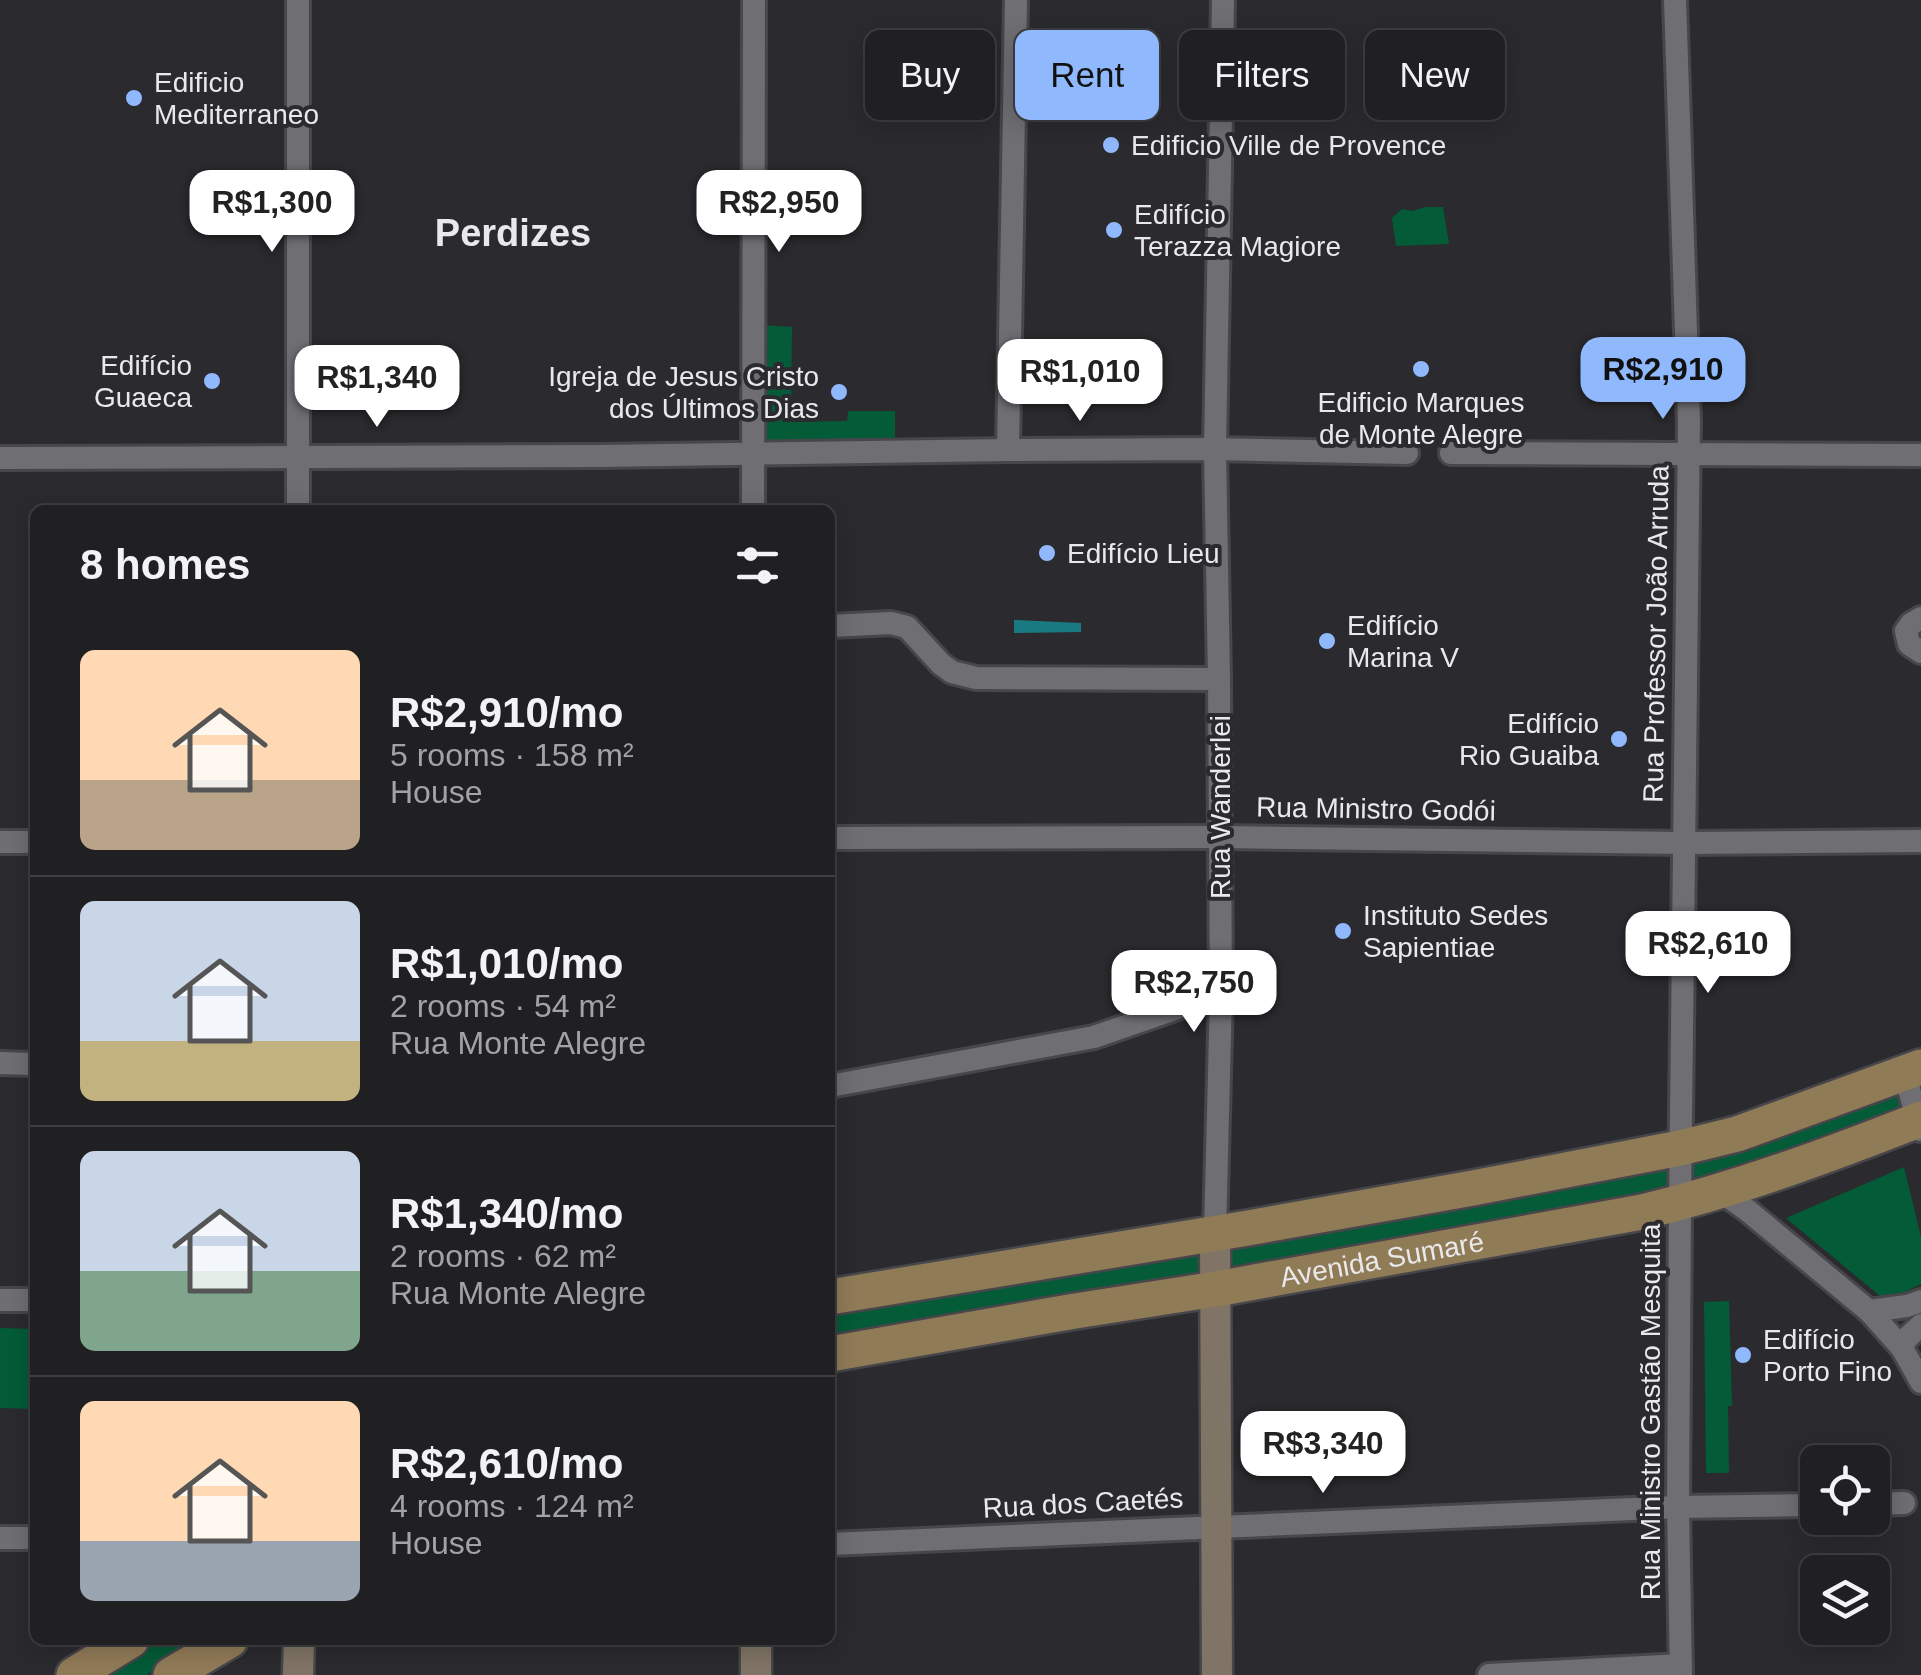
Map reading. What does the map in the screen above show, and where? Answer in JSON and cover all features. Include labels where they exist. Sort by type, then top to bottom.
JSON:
[{"type":"main road","name":"Avenida Sumaré","points":[[835,1295],[1215,1234],[1680,1148],[1737,1134],[1913,1070]]},
{"type":"main road","name":"Avenida Sumaré","points":[[835,1353],[1588,1223],[1680,1203],[1920,1125]]},
{"type":"main road","points":[[74,1675],[123,1645]]},
{"type":"main road","points":[[171,1675],[222,1645]]},
{"type":"street","points":[[298,0],[298,505]]},
{"type":"street","points":[[753,505],[754,0]]},
{"type":"street","points":[[1008,450],[1016,0]]},
{"type":"street","name":"Rua Wanderlei","points":[[1217,1675],[1215,1234],[1221,993],[1215,449],[1223,0]]},
{"type":"street","name":"Rua Professor João Arruda","points":[[1676,0],[1688,453],[1680,1148]]},
{"type":"street","points":[[0,458],[1215,449],[1407,453]]},
{"type":"street","points":[[1451,453],[1921,456]]},
{"type":"street","points":[[1921,618],[1906,631],[1910,644],[1921,652]]},
{"type":"street","points":[[835,626],[891,623],[907,627],[941,664],[952,672],[976,678],[1220,679]]},
{"type":"street","name":"Rua Ministro Godói","points":[[835,838],[1921,842]]},
{"type":"street","points":[[0,842],[30,842]]},
{"type":"street","points":[[835,1085],[1094,1037],[1221,993]]},
{"type":"street","points":[[0,1062],[30,1064]]},
{"type":"street","points":[[1913,1070],[1920,1125]]},
{"type":"street","name":"Rua Ministro Gastão Mesquita","points":[[1680,1148],[1681,1670]]},
{"type":"street","points":[[1720,1191],[1870,1312],[1902,1348],[1921,1382]]},
{"type":"street","points":[[0,1300],[30,1300]]},
{"type":"street","points":[[1870,1312],[1921,1302]]},
{"type":"street","points":[[1902,1348],[1921,1325]]},
{"type":"street","points":[[1890,1503],[1904,1503]]},
{"type":"street","name":"Rua dos Caetés","points":[[835,1544],[1678,1506],[1800,1504]]},
{"type":"street","points":[[0,1538],[30,1538]]},
{"type":"street","points":[[298,1675],[299,1645]]},
{"type":"street","points":[[756,1645],[756,1675]]},
{"type":"street","points":[[1489,1675],[1681,1670]]},
{"type":"green space","points":[[1443,207],[1449,244],[1396,246],[1392,218],[1402,209]]},
{"type":"green space","points":[[764,325],[792,327],[791,422],[847,421],[848,411],[895,411],[895,441],[764,445]]},
{"type":"green space","points":[[1921,1081],[1921,1105],[1728,1171],[1584,1211],[835,1343],[835,1311]]},
{"type":"green space","points":[[1904,1167],[1921,1237],[1921,1284],[1886,1301],[1786,1218]]},
{"type":"green space","points":[[1651,1265],[1658,1265],[1659,1332],[1648,1333]]},
{"type":"green space","points":[[1729,1301],[1729,1473],[1706,1473],[1704,1302]]},
{"type":"green space","points":[[0,1328],[30,1329],[30,1409],[0,1408]]},
{"type":"green space","points":[[136,1645],[193,1645],[147,1675],[88,1675]]},
{"type":"water","points":[[1014,620],[1081,623],[1081,632],[1014,633]]},
{"type":"place","name":"Edificio Mediterraneo","points":[[134,98]]},
{"type":"place","name":"Edificio Ville de Provence","points":[[1111,145]]},
{"type":"place","name":"Edifício Terazza Magiore","points":[[1114,230]]},
{"type":"place","name":"Edificio Marques de Monte Alegre","points":[[1421,369]]},
{"type":"place","name":"Edifício Guaeca","points":[[212,381]]},
{"type":"place","name":"Igreja de Jesus Cristo dos Últimos Dias","points":[[839,392]]},
{"type":"place","name":"Edifício Lieu","points":[[1047,553]]},
{"type":"place","name":"Edifício Marina V","points":[[1327,641]]},
{"type":"place","name":"Edifício Rio Guaiba","points":[[1619,739]]},
{"type":"place","name":"Instituto Sedes Sapientiae","points":[[1343,931]]},
{"type":"place","name":"Edifício Porto Fino","points":[[1743,1355]]},
{"type":"district","name":"Perdizes","points":[[513,233]]}]
